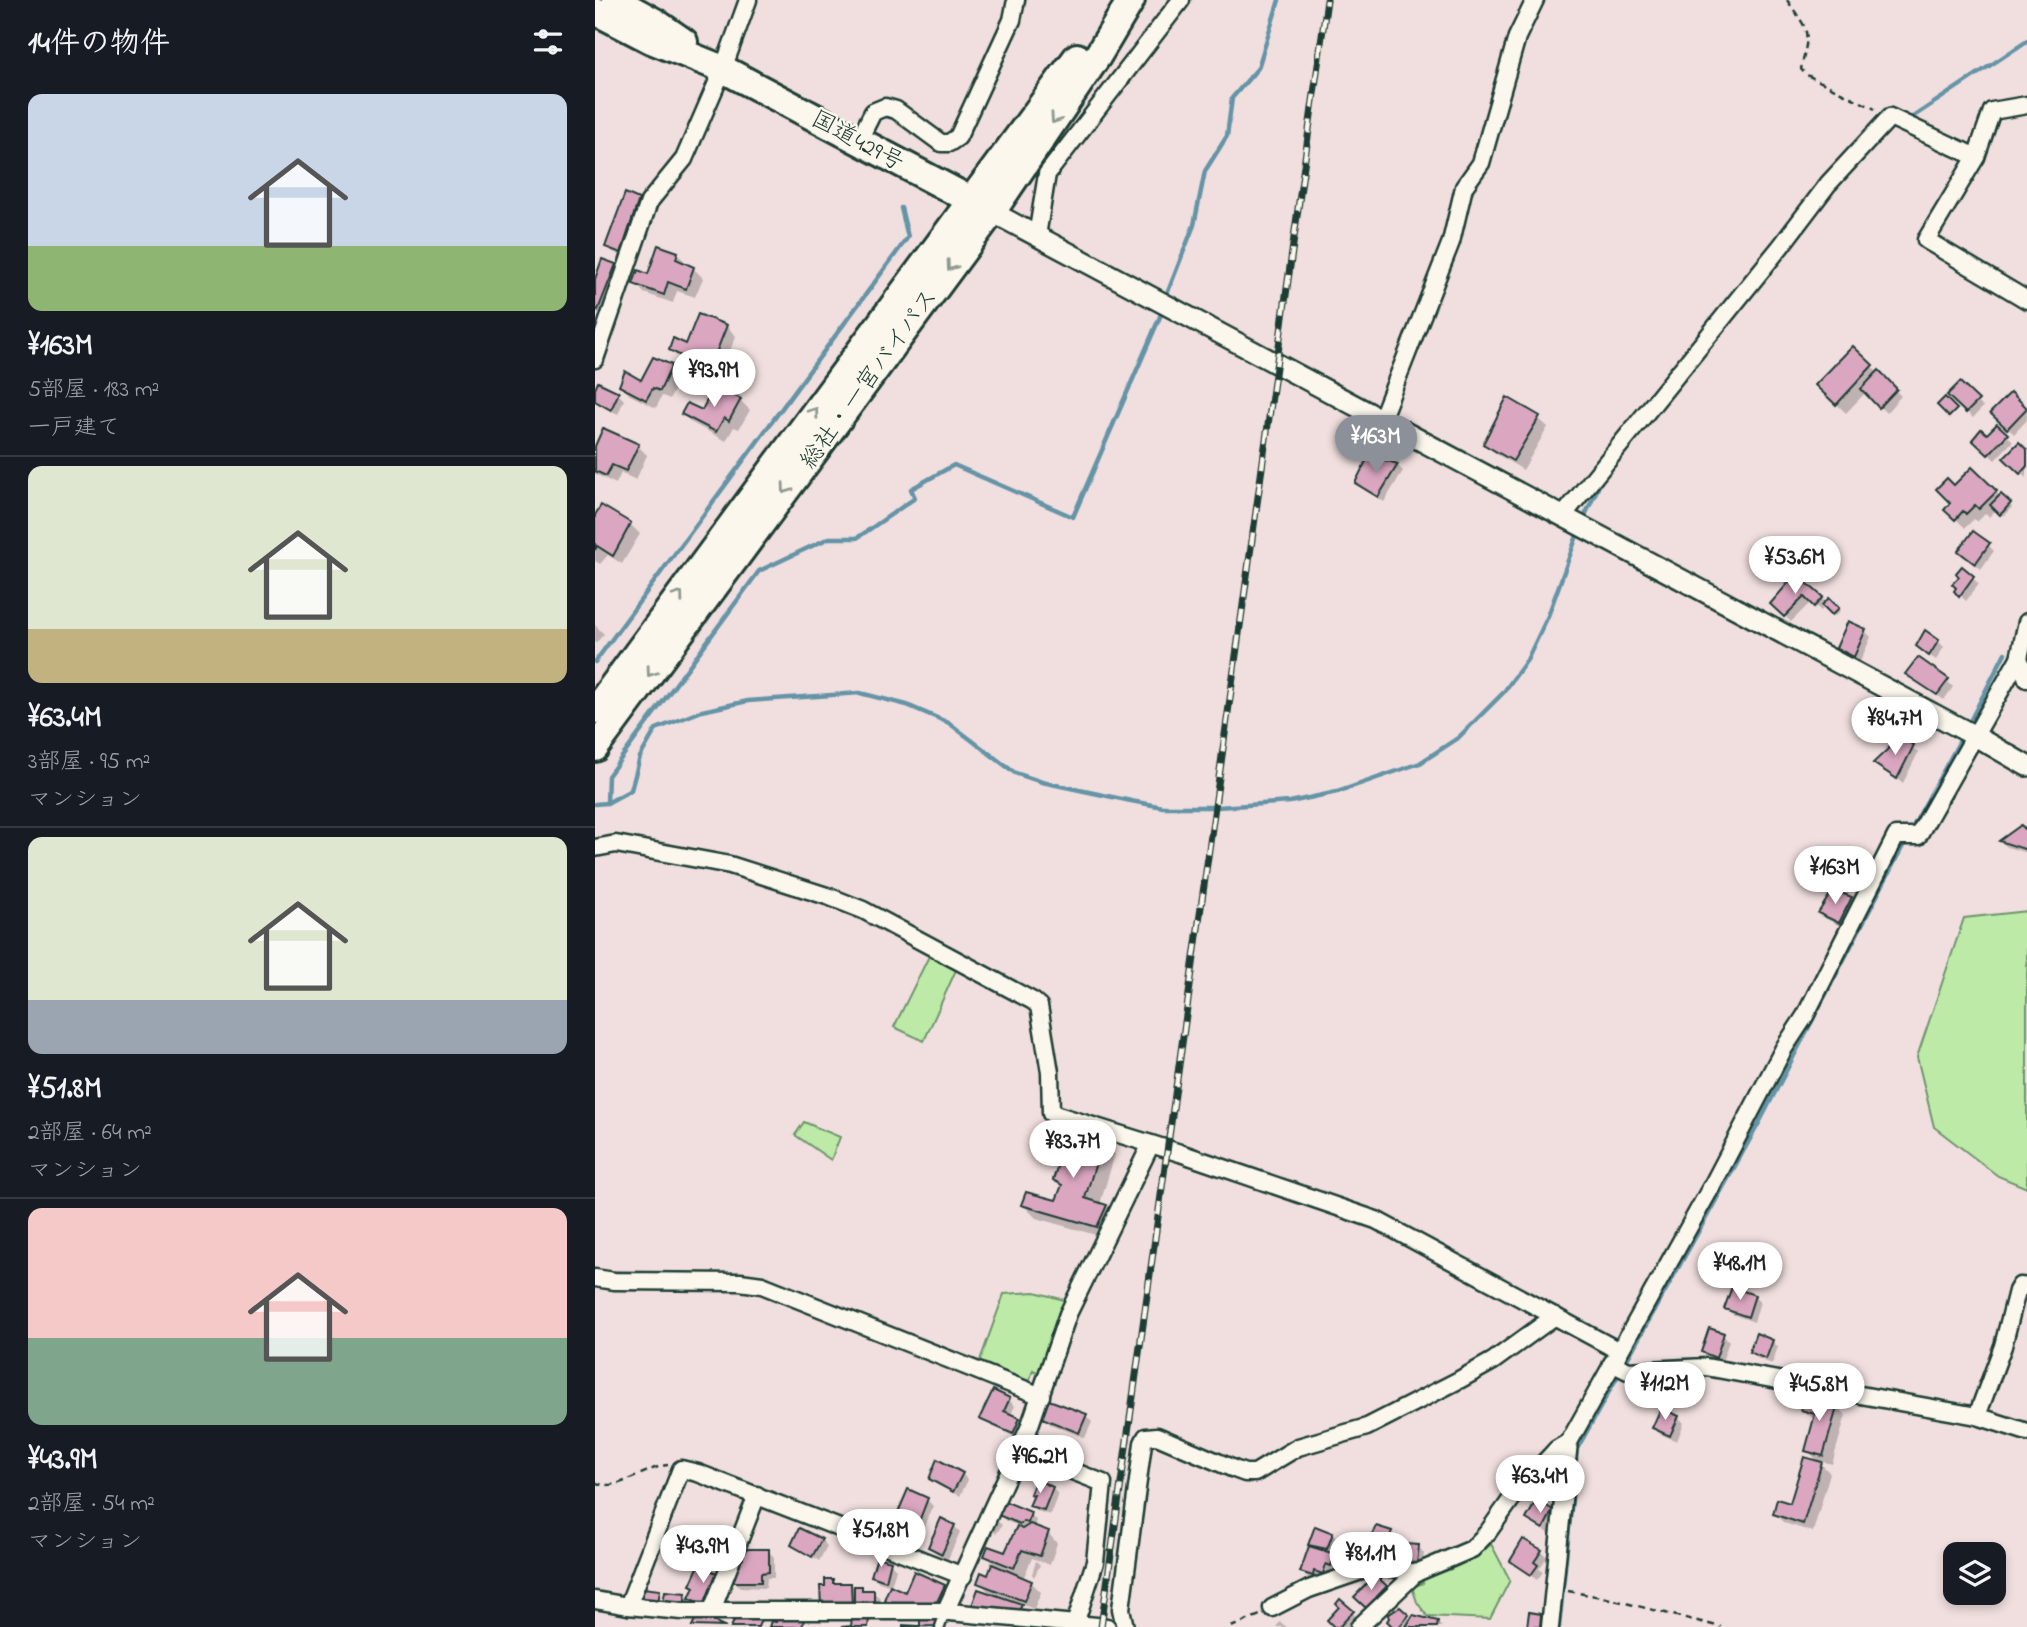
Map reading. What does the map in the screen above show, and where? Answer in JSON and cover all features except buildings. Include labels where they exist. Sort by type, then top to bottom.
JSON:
[{"type":"highway","name":"国道429号","points":[[615,0],[655,22],[723,69]]},
{"type":"highway","name":"総社・一宮バイパス","points":[[595,748],[981,206],[1120,0]]},
{"type":"highway","name":"総社・一宮バイパス","points":[[595,710],[1097,57],[1131,0]]},
{"type":"highway","name":"国道429号","points":[[595,11],[650,40],[723,69],[981,206]]},
{"type":"street","points":[[595,359],[649,202],[684,159],[723,69],[748,0]]},
{"type":"street","points":[[859,140],[873,112],[884,107],[896,110],[941,143],[949,143],[958,137],[1012,20],[1016,0]]},
{"type":"street","points":[[1037,236],[1047,174],[1181,0]]},
{"type":"street","points":[[1381,420],[1451,242],[1464,187],[1481,163],[1517,37],[1535,0]]},
{"type":"street","points":[[2027,105],[1992,110],[1976,157],[1926,240],[2027,300]]},
{"type":"street","points":[[1565,519],[1828,184],[1890,117],[1976,157]]},
{"type":"street","points":[[981,206],[1470,465],[1565,519],[2027,766]]},
{"type":"street","points":[[1359,1627],[1416,1573],[1479,1544],[1515,1494],[1557,1450],[1569,1442],[1619,1363],[1784,1048],[1805,1016],[1896,836],[1918,836],[1969,733],[2019,658],[2027,622]]},
{"type":"street","points":[[2019,658],[2027,679]]},
{"type":"street","points":[[595,848],[616,844],[730,865],[830,897],[887,922],[1039,1006],[1050,1072],[1051,1113],[1376,1220],[1555,1316],[1619,1363],[1706,1367],[1977,1416],[2027,1432]]},
{"type":"street","points":[[942,1620],[1019,1450],[1041,1396],[1068,1314],[1151,1144]]},
{"type":"street","points":[[595,1278],[614,1281],[740,1282],[762,1286],[1041,1396]]},
{"type":"street","points":[[1977,1416],[2003,1346],[2017,1291],[2020,1286],[2027,1287]]},
{"type":"street","points":[[1125,1627],[1121,1609],[1143,1443],[1146,1437],[1157,1436],[1234,1469],[1255,1473],[1298,1447],[1367,1427],[1459,1380],[1493,1361],[1555,1316]]},
{"type":"street","points":[[1550,1627],[1569,1442]]},
{"type":"street","points":[[1019,1450],[1103,1483],[1095,1562],[1074,1626]]},
{"type":"street","points":[[628,1606],[681,1469],[757,1495],[963,1576]]},
{"type":"street","points":[[715,1610],[714,1605],[757,1495]]},
{"type":"street","points":[[1272,1608],[1309,1589],[1367,1569],[1391,1568],[1416,1573]]},
{"type":"street","points":[[595,1601],[687,1619],[715,1610],[877,1620],[1107,1627]]},
{"type":"path","points":[[1787,0],[1807,28],[1808,39],[1801,69],[1805,74],[1890,117]]},
{"type":"path","points":[[595,1482],[605,1486],[616,1484],[657,1466],[669,1465],[681,1469]]},
{"type":"path","points":[[1570,1591],[1721,1627]]},
{"type":"path","points":[[1231,1627],[1272,1608]]},
{"type":"green space","points":[[2027,911],[2027,1188],[1998,1176],[1934,1127],[1917,1057],[1964,918]]},
{"type":"green space","points":[[929,956],[956,970],[924,1041],[894,1027]]},
{"type":"green space","points":[[804,1122],[840,1137],[831,1160],[795,1135]]},
{"type":"green space","points":[[1035,1292],[1068,1301],[1041,1374],[1033,1370],[1028,1385],[978,1366],[1004,1294]]},
{"type":"green space","points":[[1491,1544],[1510,1580],[1490,1619],[1427,1616],[1417,1602],[1412,1587],[1423,1583],[1422,1579],[1467,1561]]},
{"type":"waterway","points":[[1167,294],[1194,225],[1205,171],[1227,136],[1232,98],[1258,68],[1279,0]]},
{"type":"waterway","points":[[1908,120],[2027,41]]},
{"type":"waterway","points":[[595,662],[908,237],[901,208]]},
{"type":"waterway","points":[[607,803],[608,776],[759,571],[829,538],[857,538],[915,498],[911,489],[954,465],[1073,517],[1162,312]]},
{"type":"waterway","points":[[1582,522],[1602,479]]},
{"type":"waterway","points":[[595,804],[607,803],[631,790],[640,757],[656,729],[702,711],[748,701],[860,693],[907,705],[949,723],[1015,773],[1042,782],[1131,801],[1163,807],[1218,807],[1290,802],[1337,792],[1420,763],[1458,738],[1503,693],[1527,660],[1548,616],[1579,530]]},
{"type":"waterway","points":[[1967,727],[2005,653]]},
{"type":"waterway","points":[[1910,832],[1963,735]]},
{"type":"waterway","points":[[1559,1627],[1577,1449],[1759,1123],[1906,840]]},
{"type":"railway","points":[[1101,1627],[1327,0]]}]
